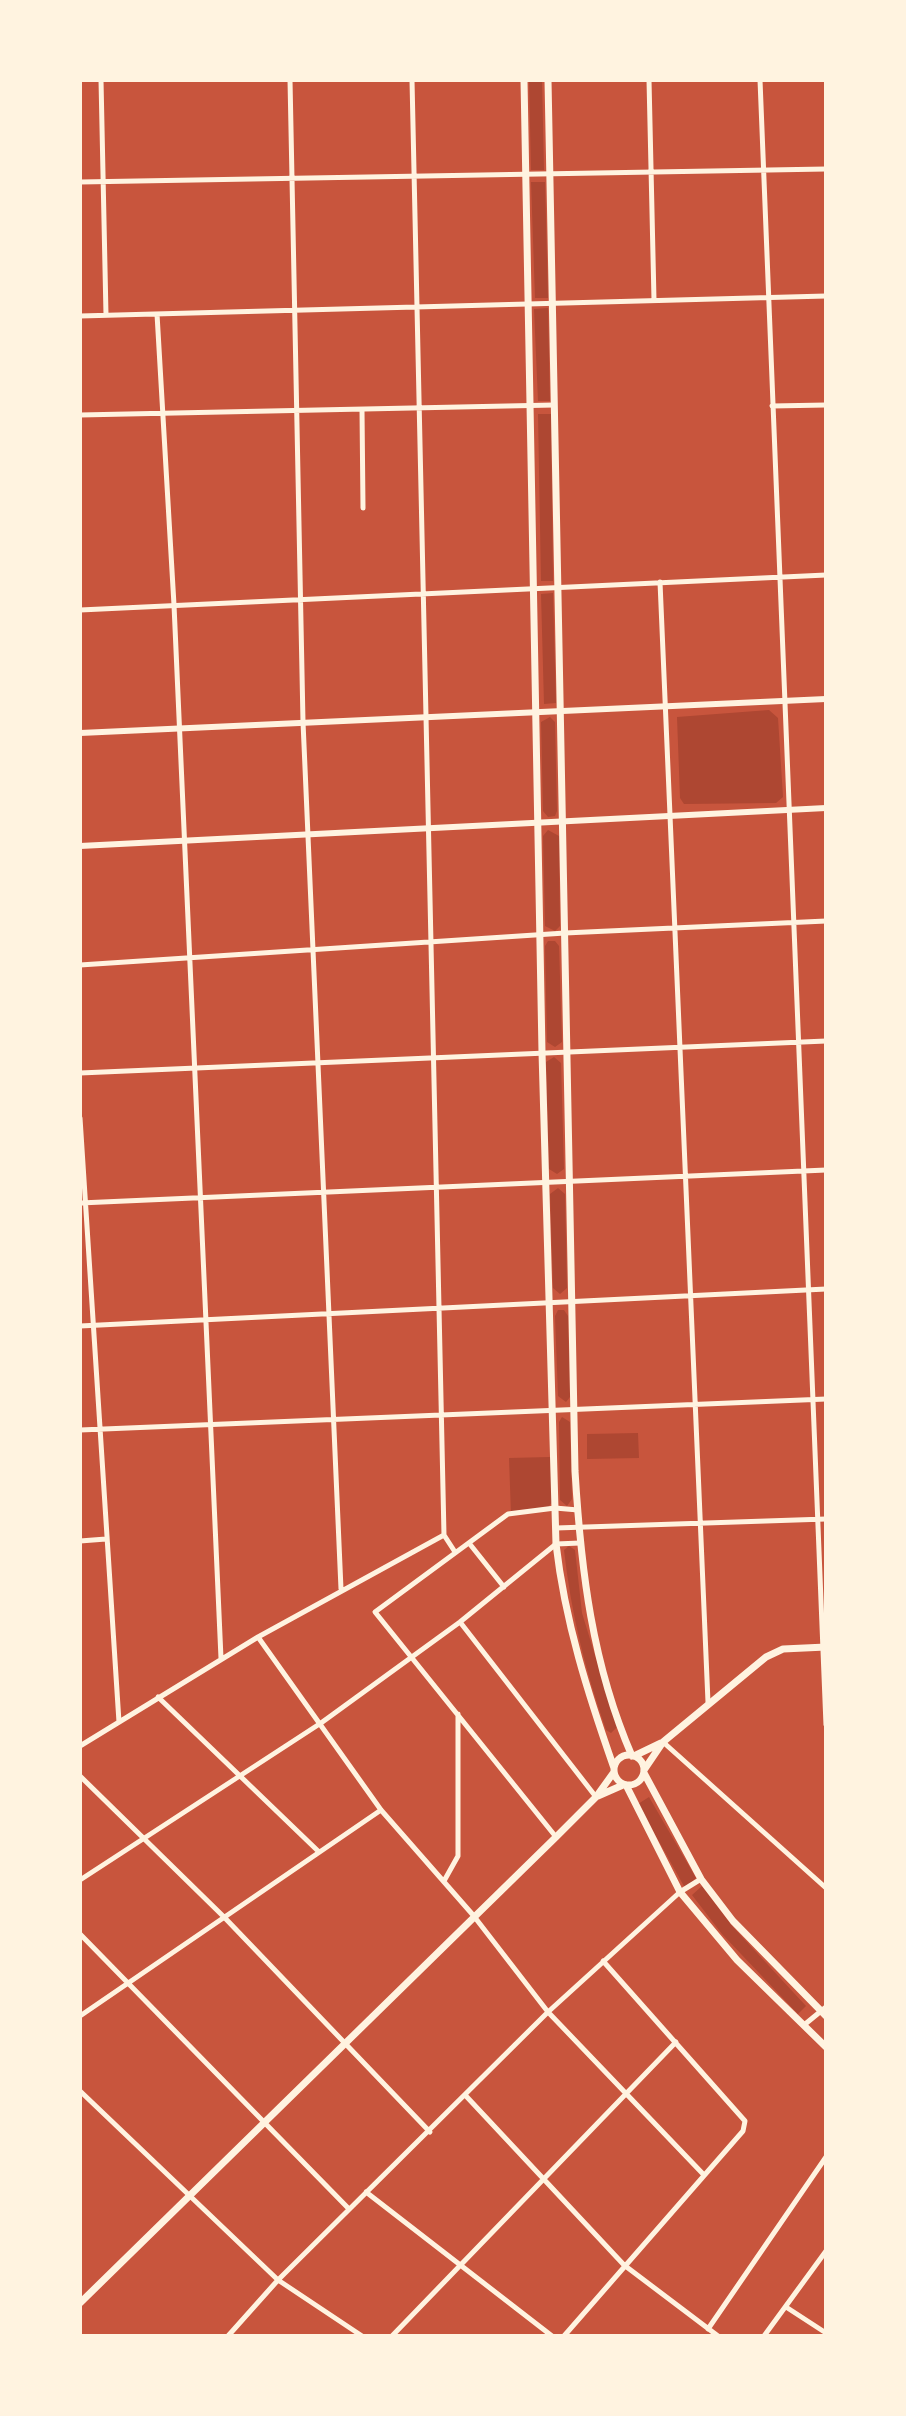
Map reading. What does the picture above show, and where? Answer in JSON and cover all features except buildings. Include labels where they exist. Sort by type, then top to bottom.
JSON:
[{"type":"main road","points":[[524,80],[542,1052],[556,1544],[567,1615],[584,1682],[614,1770],[625,1785],[680,1892],[737,1960],[826,2047]]},
{"type":"main road","points":[[548,80],[574,1411],[579,1528],[587,1612],[604,1678],[633,1756],[687,1856],[733,1921],[824,2011]]},
{"type":"main road","points":[[596,1797],[635,1784],[663,1742],[766,1657],[783,1649],[825,1647]]},
{"type":"main road","points":[[80,2303],[596,1797],[620,1758],[633,1756],[663,1742]]},
{"type":"street","points":[[101,80],[106,315]]},
{"type":"street","points":[[290,80],[303,722],[341,1589]]},
{"type":"street","points":[[412,80],[419,306],[418,411],[429,943],[442,1309],[444,1535],[455,1552]]},
{"type":"street","points":[[649,80],[654,300]]},
{"type":"street","points":[[760,80],[807,1290],[823,1519],[826,1725]]},
{"type":"street","points":[[80,182],[826,169]]},
{"type":"street","points":[[80,316],[826,296]]},
{"type":"street","points":[[157,314],[174,605],[221,1658]]},
{"type":"street","points":[[80,415],[418,411],[555,405]]},
{"type":"street","points":[[772,406],[826,405]]},
{"type":"street","points":[[362,410],[363,508]]},
{"type":"street","points":[[80,610],[826,575]]},
{"type":"street","points":[[660,582],[708,1702]]},
{"type":"street","points":[[80,733],[826,699]]},
{"type":"street","points":[[80,846],[826,808]]},
{"type":"street","points":[[80,965],[565,933],[826,921]]},
{"type":"street","points":[[80,1073],[826,1041]]},
{"type":"street","points":[[80,1118],[83,1203],[119,1722]]},
{"type":"street","points":[[83,1203],[826,1170]]},
{"type":"street","points":[[80,1326],[573,1304],[826,1289]]},
{"type":"street","points":[[80,1430],[696,1407],[826,1399]]},
{"type":"street","points":[[556,1837],[375,1612],[508,1514],[555,1508],[578,1510]]},
{"type":"street","points":[[556,1528],[823,1519]]},
{"type":"street","points":[[80,1746],[221,1658],[341,1589],[444,1535]]},
{"type":"street","points":[[80,1541],[106,1539]]},
{"type":"street","points":[[469,1543],[504,1587]]},
{"type":"street","points":[[80,1880],[321,1723],[460,1622],[556,1544],[580,1543]]},
{"type":"street","points":[[460,1622],[596,1797]]},
{"type":"street","points":[[258,1637],[381,1810],[473,1915],[548,2012],[704,2175]]},
{"type":"street","points":[[158,1697],[318,1851]]},
{"type":"street","points":[[444,1881],[458,1856],[458,1713]]},
{"type":"street","points":[[663,1742],[826,1888]]},
{"type":"street","points":[[80,1776],[224,1917],[430,2132]]},
{"type":"street","points":[[80,2016],[381,1810]]},
{"type":"street","points":[[228,2336],[278,2280],[548,2012],[680,1892],[701,1879]]},
{"type":"street","points":[[80,1934],[349,2209]]},
{"type":"street","points":[[564,2336],[743,2131],[745,2121],[603,1961]]},
{"type":"street","points":[[803,2026],[824,2011]]},
{"type":"street","points":[[392,2336],[676,2042]]},
{"type":"street","points":[[80,2091],[278,2280],[362,2336]]},
{"type":"street","points":[[466,2096],[624,2265],[718,2336]]},
{"type":"street","points":[[708,2329],[826,2157]]},
{"type":"street","points":[[366,2192],[552,2336]]},
{"type":"street","points":[[764,2336],[826,2251]]},
{"type":"street","points":[[786,2307],[826,2333]]},
{"type":"shaded area","points":[[529,80],[542,80],[544,170],[531,170]]},
{"type":"shaded area","points":[[531,182],[545,182],[548,298],[535,298]]},
{"type":"shaded area","points":[[548,308],[550,401],[538,401],[534,309]]},
{"type":"shaded area","points":[[538,414],[551,414],[553,581],[541,581]]},
{"type":"shaded area","points":[[553,593],[556,703],[544,704],[541,594]]},
{"type":"shaded area","points":[[769,710],[778,718],[783,797],[776,803],[684,804],[680,798],[677,717]]},
{"type":"shaded area","points":[[550,717],[555,722],[557,811],[555,816],[548,817],[543,811],[541,722]]},
{"type":"shaded area","points":[[548,830],[559,836],[560,926],[555,931],[545,926],[543,836]]},
{"type":"shaded area","points":[[548,941],[555,941],[559,946],[562,1042],[555,1047],[547,1042],[545,946]]},
{"type":"shaded area","points":[[554,1057],[561,1063],[564,1169],[557,1174],[549,1169],[546,1062]]},
{"type":"shaded area","points":[[558,1188],[565,1194],[567,1288],[560,1294],[553,1288],[550,1194]]},
{"type":"shaded area","points":[[558,1310],[564,1310],[568,1316],[570,1397],[566,1402],[558,1396],[555,1316]]},
{"type":"shaded area","points":[[562,1417],[570,1422],[572,1499],[567,1506],[560,1500],[559,1422]]},
{"type":"shaded area","points":[[638,1433],[639,1458],[587,1459],[587,1434]]},
{"type":"shaded area","points":[[550,1457],[552,1502],[547,1509],[518,1510],[511,1514],[509,1458]]},
{"type":"shaded area","points":[[569,1546],[575,1550],[582,1613],[617,1727],[611,1733],[606,1730],[580,1641],[564,1550]]},
{"type":"shaded area","points":[[649,1797],[696,1878],[685,1888],[638,1804]]},
{"type":"shaded area","points":[[702,1886],[733,1927],[806,2006],[798,2014],[722,1934],[692,1895]]}]
